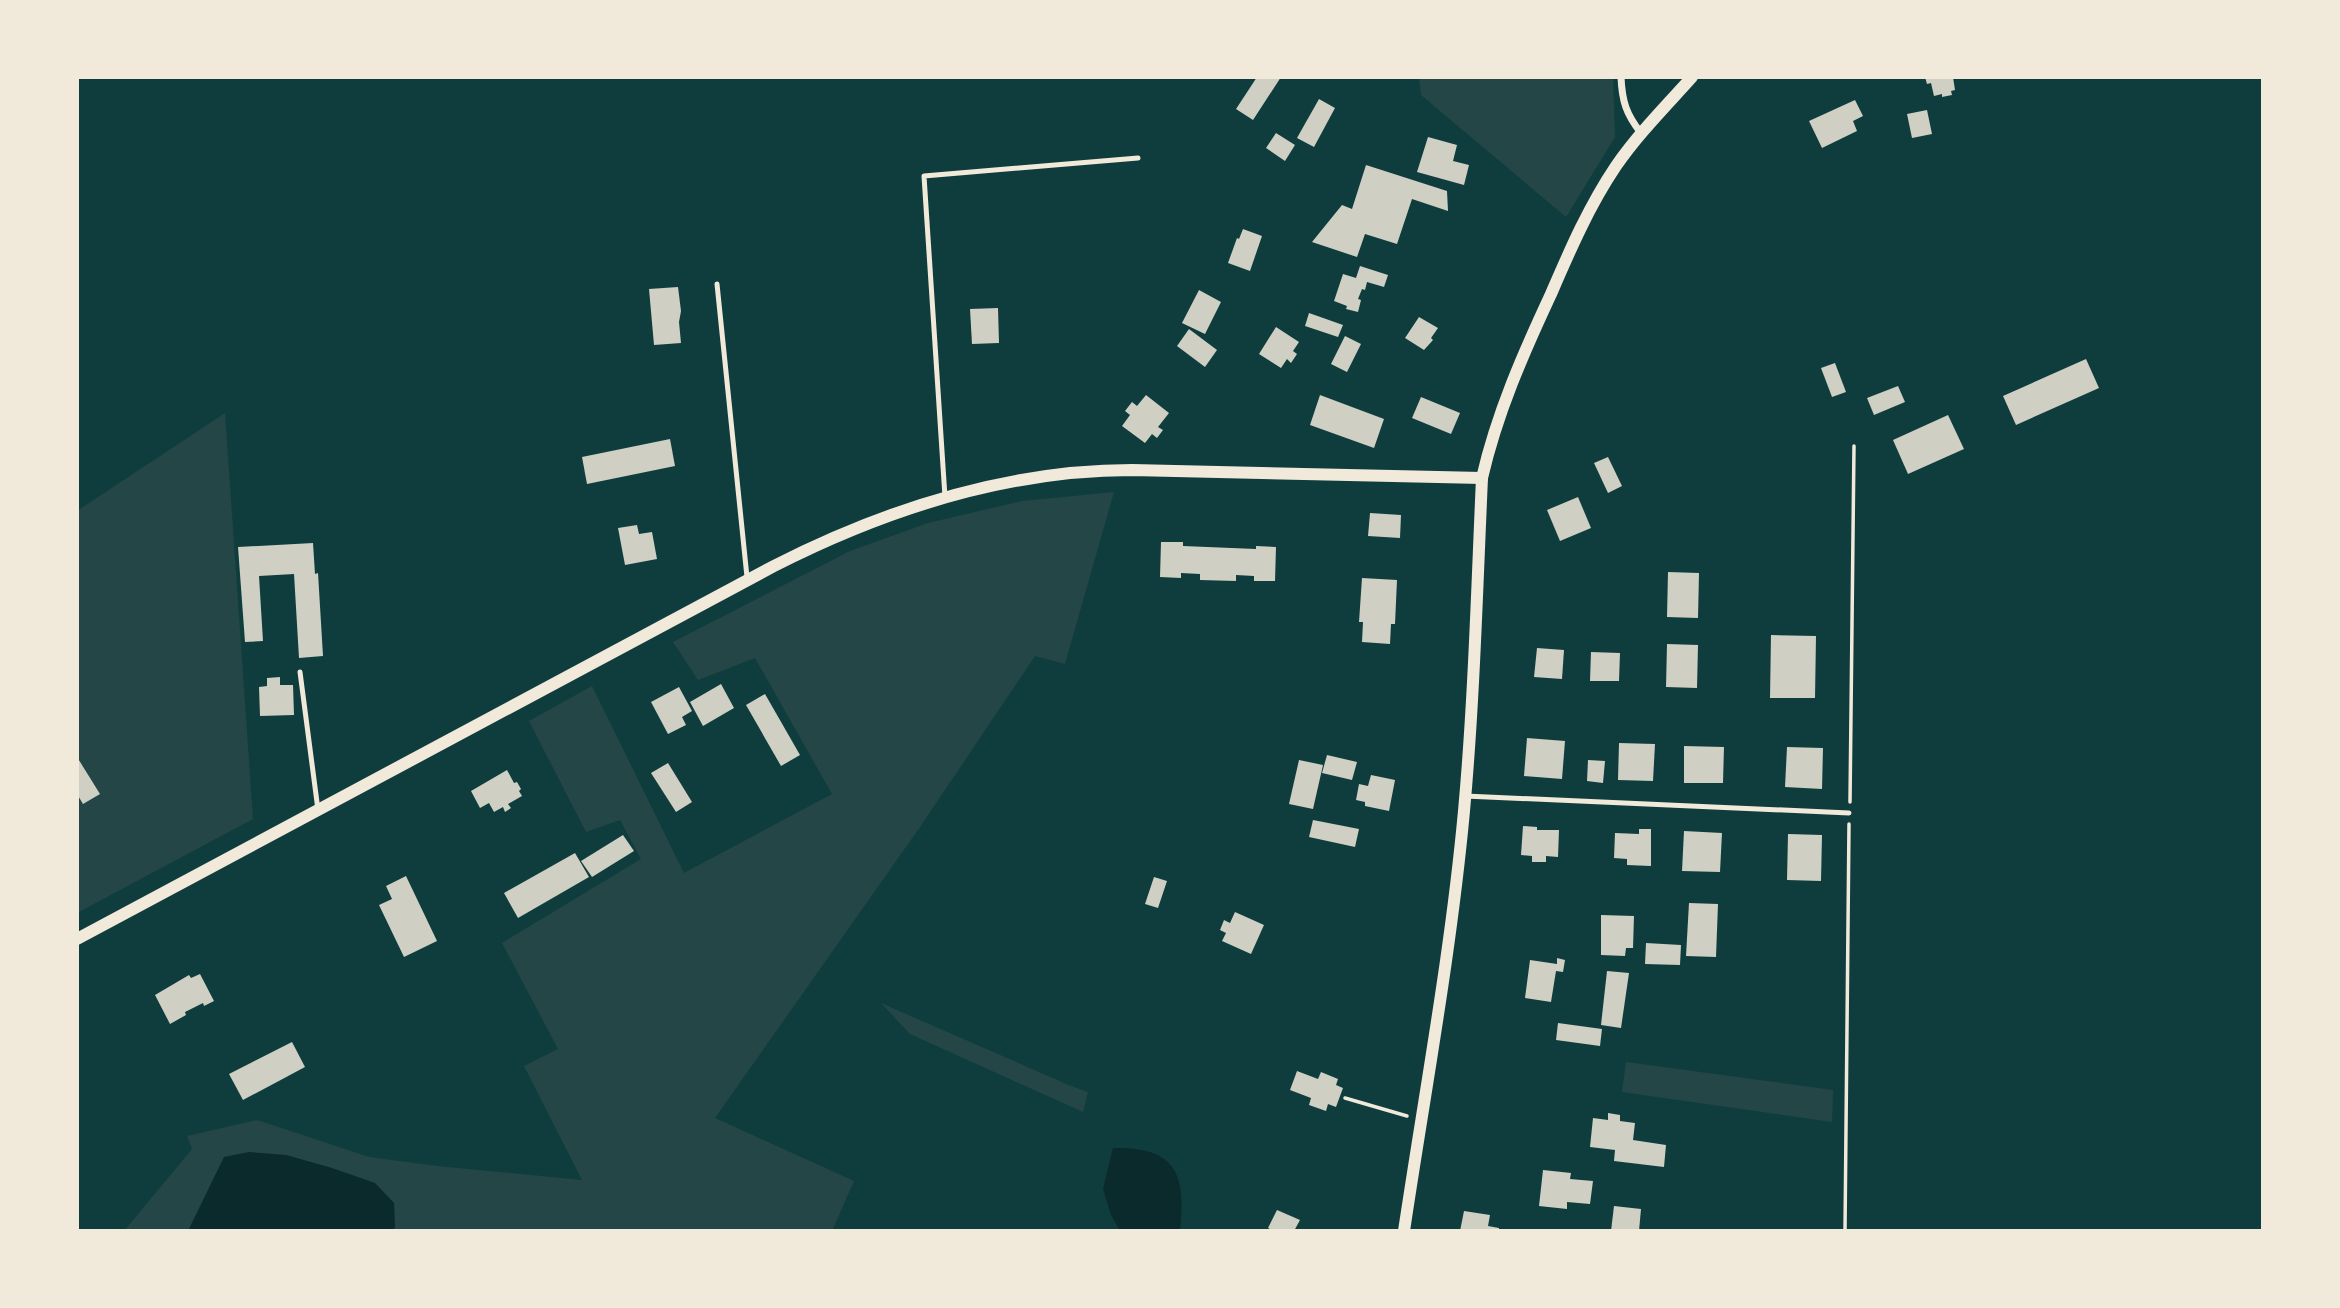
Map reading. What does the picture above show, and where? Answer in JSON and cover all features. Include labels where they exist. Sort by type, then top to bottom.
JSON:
[{"type":"street","points":[[1621,77],[1628,117],[1641,132]]},
{"type":"street","points":[[1404,1231],[1455,897],[1471,722],[1482,478],[1491,439],[1515,373],[1576,236],[1597,196],[1641,132],[1692,77]]},
{"type":"street","points":[[77,939],[814,546],[869,522],[945,497],[1027,478],[1116,471],[1482,478]]},
{"type":"lane","points":[[945,497],[924,176],[1138,158]]},
{"type":"lane","points":[[717,284],[748,580]]},
{"type":"lane","points":[[300,672],[318,810]]},
{"type":"lane","points":[[1465,796],[1849,813]]},
{"type":"path","points":[[1844,1231],[1854,446]]},
{"type":"path","points":[[1345,1098],[1409,1117],[1411,1105]]},
{"type":"shaded area","points":[[1419,77],[1613,77],[1615,137],[1566,217],[1421,95]]},
{"type":"shaded area","points":[[225,413],[253,819],[77,913],[77,511]]},
{"type":"shaded area","points":[[1114,492],[1065,664],[1035,656],[920,827],[715,1118],[854,1181],[832,1231],[124,1231],[192,1149],[187,1136],[257,1120],[369,1157],[582,1180],[524,1066],[558,1049],[502,943],[641,859],[620,820],[586,832],[529,721],[592,686],[684,873],[832,794],[755,658],[698,680],[673,642],[850,551],[928,523],[1022,501]]},
{"type":"shaded area","points":[[881,1003],[1088,1092],[1083,1112],[910,1034]]},
{"type":"shaded area","points":[[1626,1062],[1833,1090],[1832,1122],[1622,1092]]},
{"type":"shaded area","points":[[1113,1148],[1151,1152],[1172,1167],[1181,1193],[1180,1231],[1120,1231],[1111,1215],[1103,1189]]},
{"type":"shaded area","points":[[249,1152],[286,1155],[375,1183],[394,1203],[393,1231],[188,1231],[224,1157]]},
{"type":"building","points":[[1257,77],[1281,77],[1253,120],[1236,109]]},
{"type":"building","points":[[1925,77],[1953,77],[1955,90],[1951,91],[1952,95],[1934,96],[1931,83],[1927,84]]},
{"type":"building","points":[[1319,99],[1335,108],[1314,147],[1297,138]]},
{"type":"building","points":[[1855,100],[1863,116],[1853,121],[1857,131],[1822,148],[1809,121]]},
{"type":"building","points":[[1927,110],[1932,134],[1912,138],[1907,114]]},
{"type":"building","points":[[1276,133],[1295,145],[1285,161],[1266,148]]},
{"type":"building","points":[[1428,137],[1457,145],[1453,161],[1469,165],[1464,185],[1417,172]]},
{"type":"building","points":[[1366,165],[1447,191],[1448,211],[1412,199],[1397,244],[1365,234],[1357,257],[1312,242],[1342,205],[1352,209]]},
{"type":"building","points":[[1243,229],[1262,236],[1250,271],[1228,263]]},
{"type":"building","points":[[1360,266],[1388,275],[1384,287],[1367,282],[1358,299],[1361,300],[1358,312],[1346,309],[1347,306],[1334,301],[1343,274],[1356,278]]},
{"type":"building","points":[[678,287],[681,343],[654,345],[649,289]]},
{"type":"building","points":[[1199,290],[1221,302],[1205,334],[1182,323]]},
{"type":"building","points":[[998,308],[999,343],[972,344],[970,309]]},
{"type":"building","points":[[1309,313],[1343,325],[1338,337],[1305,326]]},
{"type":"building","points":[[1419,317],[1438,328],[1431,338],[1433,340],[1424,350],[1405,338]]},
{"type":"building","points":[[1276,327],[1299,342],[1293,351],[1297,354],[1291,363],[1287,359],[1281,368],[1259,354]]},
{"type":"building","points":[[1189,329],[1217,350],[1205,367],[1177,346]]},
{"type":"building","points":[[1345,336],[1361,344],[1347,372],[1331,364]]},
{"type":"building","points":[[2086,359],[2099,388],[2016,425],[2003,396]]},
{"type":"building","points":[[1835,363],[1846,392],[1832,397],[1821,368]]},
{"type":"building","points":[[1898,386],[1905,402],[1874,415],[1867,398]]},
{"type":"building","points":[[1146,395],[1169,413],[1158,427],[1163,430],[1157,438],[1152,434],[1145,443],[1122,426],[1130,415],[1125,411],[1132,402],[1137,406]]},
{"type":"building","points":[[1320,395],[1384,419],[1374,448],[1310,425]]},
{"type":"building","points":[[1421,397],[1460,413],[1451,434],[1412,418]]},
{"type":"building","points":[[1948,415],[1964,449],[1908,474],[1893,440]]},
{"type":"building","points":[[670,439],[675,466],[587,484],[582,457]]},
{"type":"building","points":[[1608,457],[1622,486],[1608,493],[1594,463]]},
{"type":"building","points":[[1578,497],[1591,528],[1560,541],[1547,510]]},
{"type":"building","points":[[1370,513],[1401,515],[1400,538],[1368,536]]},
{"type":"building","points":[[637,525],[639,534],[652,532],[657,559],[625,565],[618,528]]},
{"type":"building","points":[[1161,542],[1183,542],[1183,546],[1256,549],[1256,546],[1276,547],[1275,581],[1254,581],[1254,576],[1236,575],[1236,581],[1200,580],[1200,574],[1181,573],[1181,578],[1160,577]]},
{"type":"building","points":[[313,543],[315,574],[318,573],[323,656],[299,658],[294,574],[259,576],[263,641],[245,642],[238,547]]},
{"type":"building","points":[[1668,572],[1699,573],[1698,618],[1667,617]]},
{"type":"building","points":[[1362,578],[1397,580],[1395,624],[1391,624],[1390,644],[1362,642],[1363,622],[1359,622]]},
{"type":"building","points":[[1771,635],[1816,636],[1815,698],[1770,698]]},
{"type":"building","points":[[1667,644],[1698,645],[1697,688],[1666,687]]},
{"type":"building","points":[[1537,648],[1564,650],[1562,679],[1534,677]]},
{"type":"building","points":[[1591,652],[1620,653],[1619,681],[1590,681]]},
{"type":"building","points":[[280,677],[280,685],[293,685],[294,715],[260,716],[259,687],[267,686],[267,678]]},
{"type":"building","points":[[721,684],[734,708],[703,726],[690,702]]},
{"type":"building","points":[[679,687],[692,711],[682,717],[686,725],[668,734],[651,702]]},
{"type":"building","points":[[765,694],[800,755],[781,766],[746,705]]},
{"type":"building","points":[[1527,738],[1565,741],[1562,779],[1524,776]]},
{"type":"building","points":[[1619,743],[1655,744],[1653,781],[1618,780]]},
{"type":"building","points":[[1684,746],[1724,747],[1723,783],[1684,783]]},
{"type":"building","points":[[1787,747],[1823,748],[1822,789],[1785,787]]},
{"type":"building","points":[[1327,755],[1357,762],[1352,780],[1322,773]]},
{"type":"building","points":[[77,757],[100,794],[83,804],[77,794]]},
{"type":"building","points":[[1299,760],[1323,765],[1313,809],[1289,804]]},
{"type":"building","points":[[1588,760],[1605,761],[1603,783],[1587,781]]},
{"type":"building","points":[[668,763],[692,802],[676,812],[651,773]]},
{"type":"building","points":[[507,770],[514,783],[517,782],[522,796],[508,804],[511,808],[505,812],[503,807],[494,812],[489,803],[480,808],[471,791]]},
{"type":"building","points":[[1371,775],[1395,780],[1389,811],[1365,806],[1365,802],[1356,800],[1359,784],[1368,786]]},
{"type":"building","points":[[1313,820],[1359,829],[1355,847],[1309,837]]},
{"type":"building","points":[[1523,826],[1537,827],[1537,830],[1559,830],[1558,857],[1546,856],[1546,862],[1532,862],[1532,856],[1521,855]]},
{"type":"building","points":[[1639,829],[1651,829],[1651,866],[1627,865],[1627,859],[1614,858],[1615,833],[1639,834]]},
{"type":"building","points":[[1684,831],[1722,833],[1720,872],[1682,871]]},
{"type":"building","points":[[1788,834],[1822,835],[1821,881],[1787,880]]},
{"type":"building","points":[[623,835],[634,851],[592,877],[581,861]]},
{"type":"building","points":[[575,853],[589,877],[518,918],[504,893]]},
{"type":"building","points":[[406,876],[437,941],[404,957],[379,905],[392,899],[386,886]]},
{"type":"building","points":[[1154,877],[1167,881],[1158,908],[1145,904]]},
{"type":"building","points":[[1689,903],[1718,904],[1716,957],[1686,956]]},
{"type":"building","points":[[1235,912],[1264,925],[1251,954],[1222,941],[1226,933],[1220,930],[1224,920],[1230,923]]},
{"type":"building","points":[[1601,915],[1634,916],[1633,948],[1626,948],[1625,956],[1601,955]]},
{"type":"building","points":[[1646,943],[1681,945],[1680,965],[1645,964]]},
{"type":"building","points":[[1557,958],[1565,960],[1563,972],[1556,971],[1551,1002],[1525,998],[1530,960],[1557,964]]},
{"type":"building","points":[[1607,971],[1629,973],[1621,1028],[1601,1025]]},
{"type":"building","points":[[200,974],[214,1001],[185,1012],[186,1015],[170,1024],[155,995],[189,975],[191,978]]},
{"type":"building","points":[[1558,1023],[1602,1029],[1600,1046],[1556,1040]]},
{"type":"building","points":[[292,1042],[305,1067],[243,1100],[229,1074]]},
{"type":"building","points":[[1297,1071],[1318,1079],[1321,1072],[1338,1079],[1336,1085],[1343,1088],[1336,1107],[1328,1104],[1326,1111],[1309,1105],[1311,1098],[1290,1090]]},
{"type":"building","points":[[1608,1113],[1620,1115],[1620,1121],[1635,1123],[1633,1140],[1666,1145],[1664,1167],[1614,1161],[1615,1150],[1590,1147],[1593,1118],[1608,1120]]},
{"type":"building","points":[[1543,1170],[1571,1173],[1570,1179],[1593,1181],[1590,1204],[1567,1202],[1567,1209],[1539,1206]]},
{"type":"building","points":[[1614,1206],[1641,1209],[1639,1231],[1611,1231]]},
{"type":"building","points":[[1277,1210],[1300,1220],[1294,1231],[1274,1231],[1268,1228]]},
{"type":"building","points":[[1464,1211],[1490,1215],[1488,1226],[1499,1228],[1499,1231],[1460,1231]]}]
